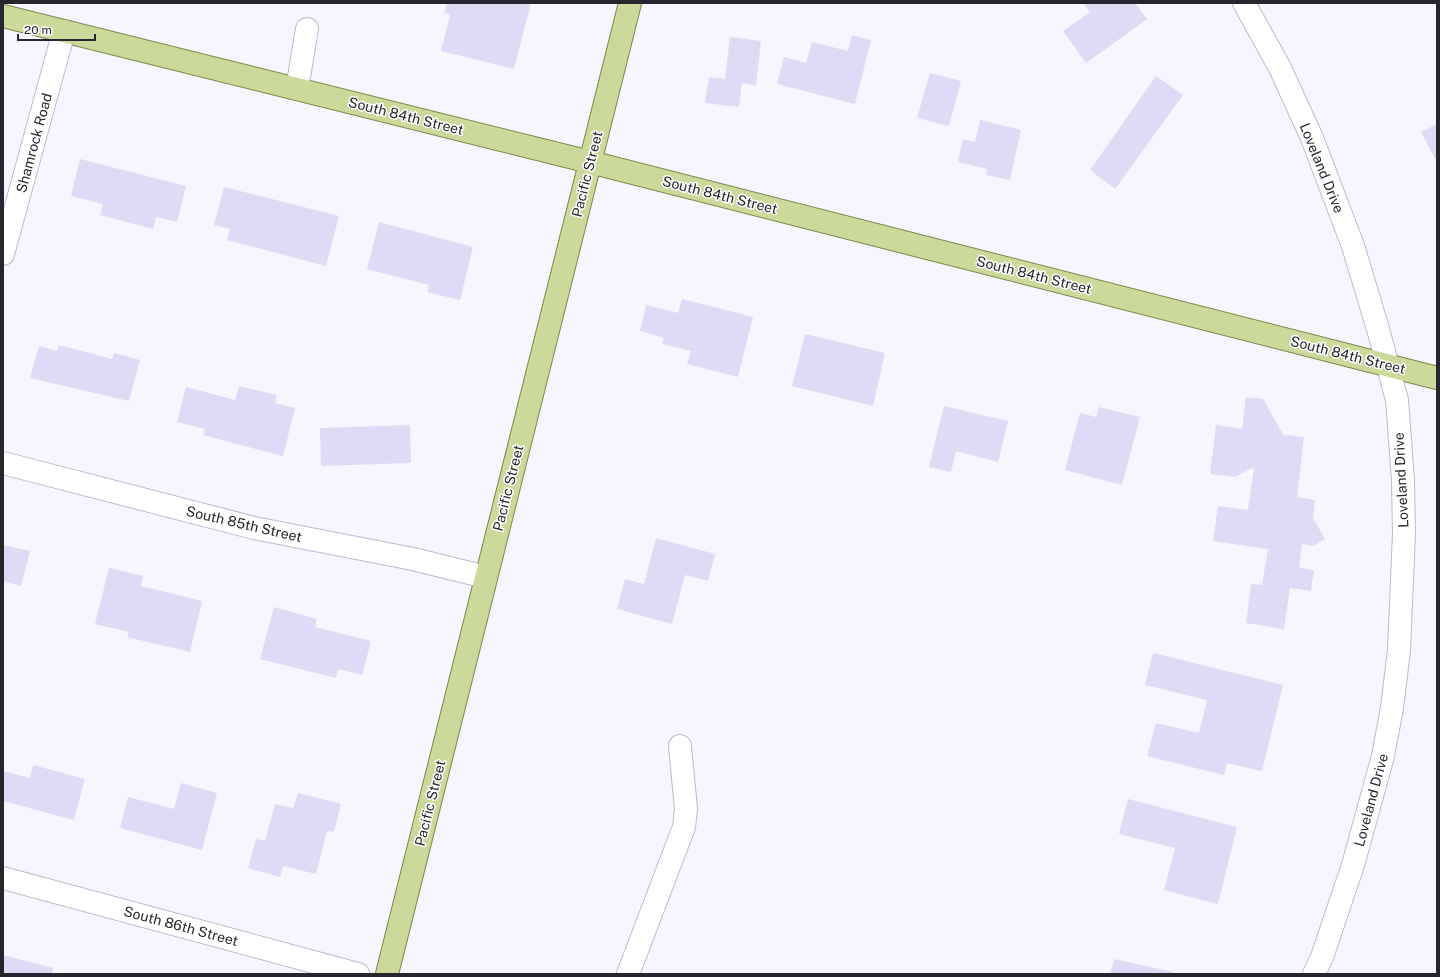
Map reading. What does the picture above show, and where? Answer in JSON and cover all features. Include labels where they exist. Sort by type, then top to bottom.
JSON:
[{"type":"main road","name":"Pacific Street","points":[[387,974],[630,3]]},
{"type":"main road","name":"South 84th Street","points":[[3,16],[590,162],[1437,378]]},
{"type":"street","name":"Loveland Drive","points":[[1244,3],[1280,68],[1312,138],[1353,246],[1378,329],[1396,400],[1403,480],[1404,534],[1399,650],[1392,708],[1383,756],[1354,865],[1322,957],[1314,974]]},
{"type":"street","points":[[297,89],[306,28]]},
{"type":"street","name":"Shamrock Road","points":[[3,254],[64,31]]},
{"type":"street","name":"South 85th Street","points":[[3,463],[254,528],[413,559],[486,577]]},
{"type":"street","points":[[628,974],[684,828],[686,810],[680,746]]},
{"type":"street","name":"South 86th Street","points":[[3,878],[358,974]]},
{"type":"building","points":[[447,3],[531,3],[514,69],[441,51],[450,15],[444,13]]},
{"type":"building","points":[[1083,3],[1135,3],[1147,19],[1086,63],[1063,31],[1090,12]]},
{"type":"building","points":[[852,35],[871,40],[855,104],[777,84],[784,57],[806,63],[812,42],[848,51]]},
{"type":"building","points":[[730,37],[761,41],[756,85],[742,83],[739,107],[705,103],[709,77],[725,79]]},
{"type":"building","points":[[930,73],[961,81],[949,126],[917,118]]},
{"type":"building","points":[[1156,76],[1183,95],[1115,189],[1090,170]]},
{"type":"building","points":[[980,120],[1021,130],[1010,180],[986,175],[987,169],[958,162],[963,139],[975,142]]},
{"type":"building","points":[[1437,124],[1437,158],[1435,159],[1421,132]]},
{"type":"building","points":[[80,159],[186,186],[177,222],[156,217],[153,229],[100,215],[103,204],[71,196]]},
{"type":"building","points":[[224,187],[339,216],[326,266],[227,240],[230,229],[214,225]]},
{"type":"building","points":[[379,222],[473,247],[460,300],[427,292],[429,285],[367,269]]},
{"type":"building","points":[[682,299],[753,317],[738,377],[687,364],[691,351],[662,344],[664,338],[640,331],[646,305],[678,313]]},
{"type":"building","points":[[805,334],[885,353],[873,406],[792,386]]},
{"type":"building","points":[[59,345],[112,359],[114,353],[140,360],[129,401],[30,378],[39,346],[57,351]]},
{"type":"building","points":[[239,386],[277,395],[275,403],[295,408],[283,456],[203,435],[205,429],[177,422],[186,387],[235,400]]},
{"type":"building","points":[[1246,397],[1263,399],[1284,436],[1304,437],[1297,497],[1315,500],[1313,518],[1325,539],[1313,546],[1302,544],[1299,568],[1314,570],[1311,591],[1290,588],[1284,629],[1246,623],[1251,584],[1262,585],[1268,549],[1213,541],[1218,506],[1248,510],[1254,467],[1235,477],[1210,474],[1216,425],[1242,429]]},
{"type":"building","points":[[944,406],[1008,421],[998,462],[956,451],[951,472],[929,467]]},
{"type":"building","points":[[1099,407],[1140,417],[1122,485],[1065,470],[1080,413],[1096,417]]},
{"type":"building","points":[[410,425],[411,463],[321,466],[320,428]]},
{"type":"building","points":[[656,538],[715,554],[708,581],[685,575],[672,624],[617,609],[625,579],[644,584]]},
{"type":"building","points":[[3,545],[30,551],[21,586],[3,581]]},
{"type":"building","points":[[109,568],[143,576],[141,586],[202,601],[190,652],[127,637],[129,632],[95,624]]},
{"type":"building","points":[[274,607],[317,619],[315,627],[371,641],[362,675],[338,669],[336,678],[260,659]]},
{"type":"building","points":[[1153,653],[1283,685],[1262,771],[1227,763],[1224,775],[1147,756],[1156,723],[1199,733],[1207,700],[1145,685]]},
{"type":"building","points":[[33,765],[85,779],[74,820],[3,801],[3,771],[30,778]]},
{"type":"building","points":[[181,783],[217,793],[202,850],[120,828],[128,797],[174,809]]},
{"type":"building","points":[[298,793],[341,804],[334,832],[327,831],[316,874],[283,866],[280,877],[248,868],[256,839],[265,841],[275,804],[293,808]]},
{"type":"building","points":[[1128,799],[1237,827],[1218,904],[1164,890],[1175,848],[1119,834]]},
{"type":"building","points":[[3,955],[53,968],[52,974],[3,974]]},
{"type":"building","points":[[1114,959],[1173,972],[1172,974],[1110,974]]}]
